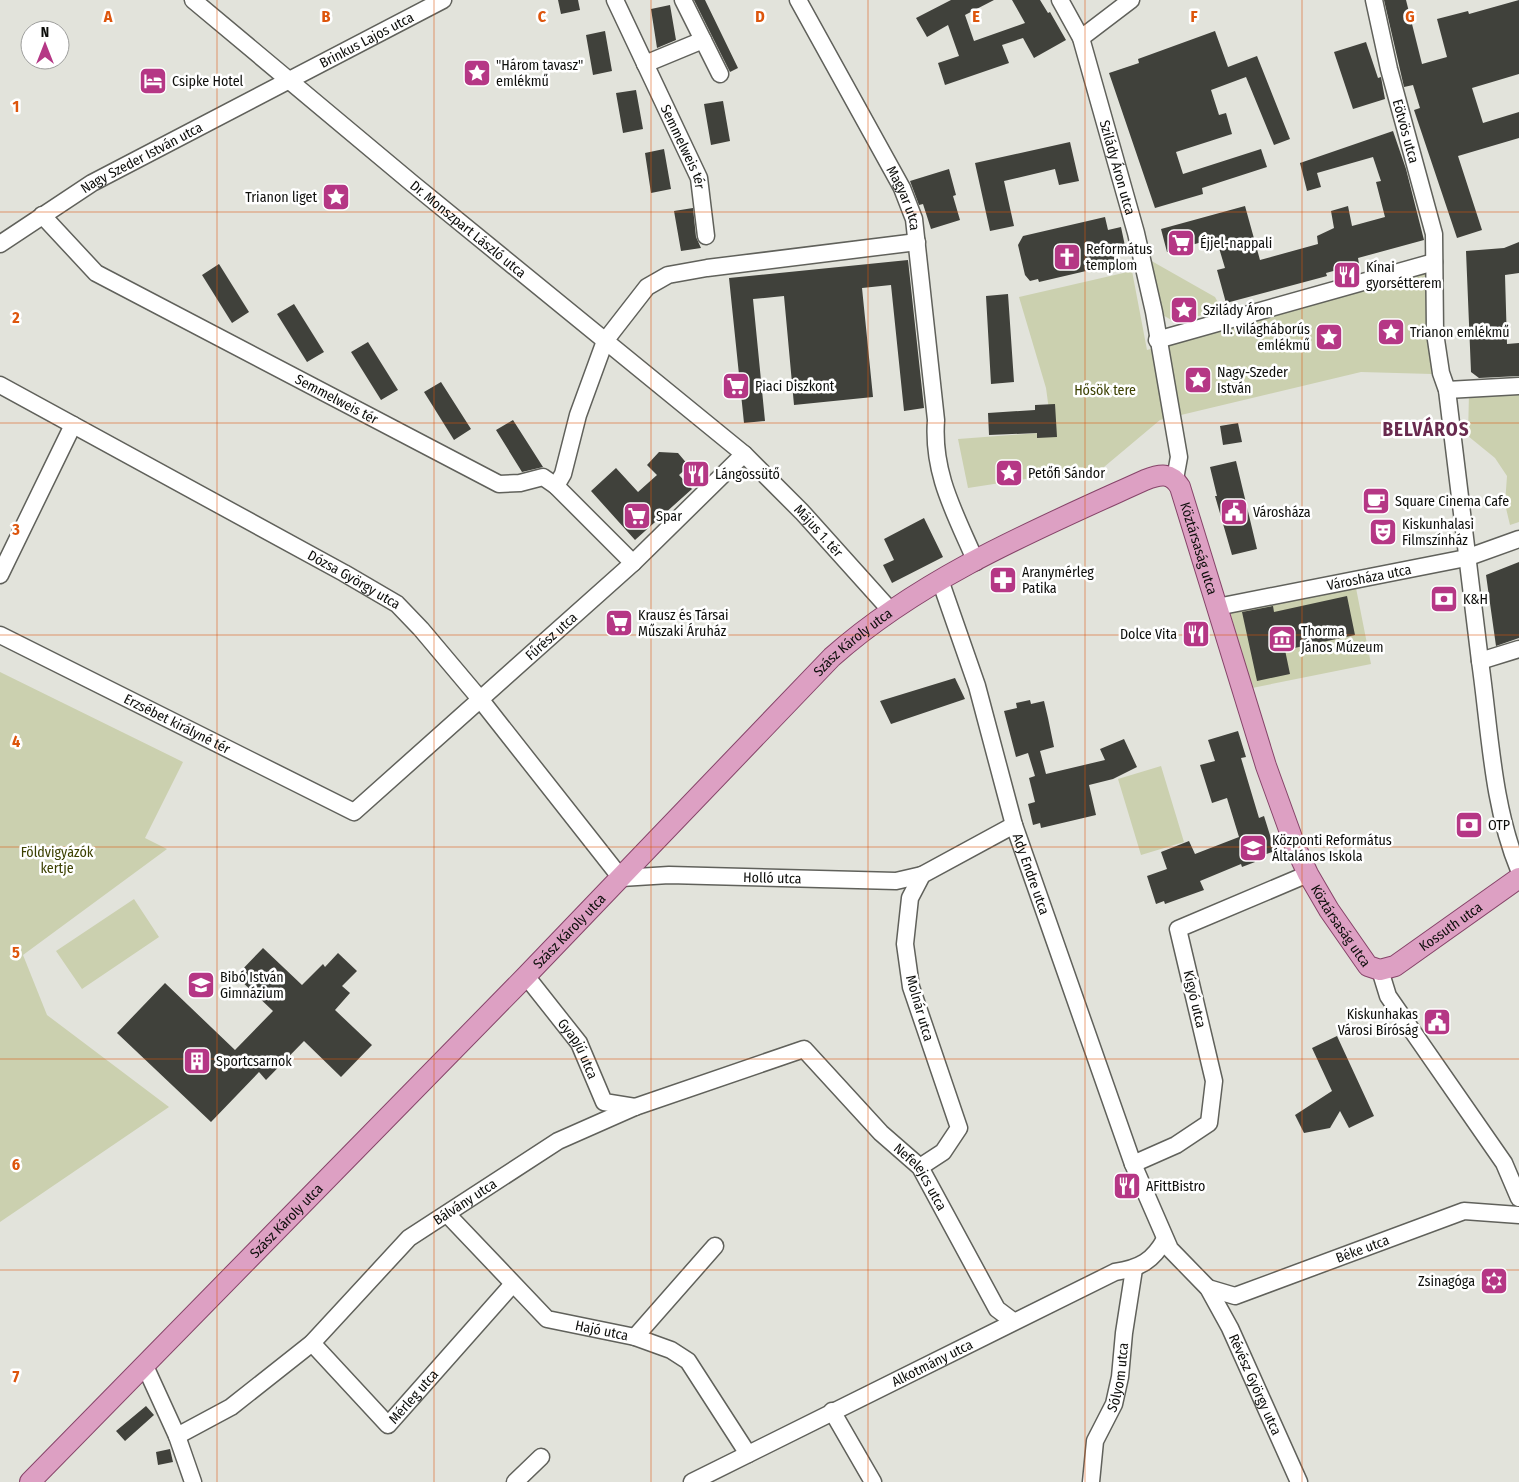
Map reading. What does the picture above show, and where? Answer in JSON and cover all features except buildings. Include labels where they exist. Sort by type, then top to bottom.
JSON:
[{"type":"main road","name":"Szász Károly utca","points":[[30,1482],[526,976],[832,657],[860,633],[940,580],[1068,515],[1145,480],[1158,475],[1175,479]]},
{"type":"main road","name":"Köztársaság utca","points":[[1175,479],[1185,500],[1266,766],[1295,846],[1308,874],[1363,960],[1373,969],[1380,970]]},
{"type":"main road","name":"Kossuth utca","points":[[1380,970],[1395,966],[1519,878]]},
{"type":"street","name":"Dr. Monszpart László utca","points":[[194,0],[604,341],[744,454]]},
{"type":"street","name":"Brinkus Lajos utca","points":[[289,80],[443,0]]},
{"type":"street","name":"Semmelweis tér","points":[[615,0],[699,178],[706,236]]},
{"type":"street","points":[[684,0],[720,74]]},
{"type":"street","name":"Magyar utca","points":[[798,0],[902,188],[914,219],[936,420],[934,442],[937,465],[948,498],[976,562]]},
{"type":"street","name":"Szilády Áron utca","points":[[1060,0],[1082,38],[1136,233],[1154,312],[1158,340]]},
{"type":"street","points":[[1082,38],[1131,0]]},
{"type":"street","name":"Eötvös utca","points":[[1374,0],[1389,69],[1434,234],[1434,262]]},
{"type":"street","points":[[645,64],[703,40]]},
{"type":"street","name":"Nagy Szeder István utca","points":[[0,244],[92,182],[289,80]]},
{"type":"street","name":"Semmelweis tér","points":[[42,215],[96,273],[353,408],[500,484],[520,483],[543,477],[556,486],[633,563]]},
{"type":"street","points":[[556,486],[563,474],[578,415],[604,341],[647,287],[668,275],[707,268],[917,242]]},
{"type":"street","points":[[1175,479],[1180,457],[1158,340],[1434,262],[1435,333],[1441,373],[1447,390],[1466,558],[1498,791],[1512,852],[1519,870]]},
{"type":"street","name":"Dózsa György utca","points":[[0,386],[344,572],[397,604],[421,629],[480,699],[621,878]]},
{"type":"street","points":[[1447,390],[1519,386]]},
{"type":"street","points":[[0,575],[73,425]]},
{"type":"street","name":"Fűrész utca","points":[[354,812],[633,563],[744,454]]},
{"type":"street","name":"Május 1. tér","points":[[744,454],[802,512],[891,611]]},
{"type":"street","name":"Városháza utca","points":[[1217,607],[1466,558],[1519,539]]},
{"type":"street","name":"Ady Endre utca","points":[[940,580],[977,686],[1014,824],[1133,1164],[1167,1244]]},
{"type":"street","name":"Erzsébet királyné tér","points":[[0,635],[354,812]]},
{"type":"street","points":[[1480,662],[1519,649]]},
{"type":"street","points":[[922,875],[1014,824]]},
{"type":"street","name":"Kígyó utca","points":[[1133,1164],[1176,1145],[1209,1123],[1214,1080],[1178,929],[1308,874]]},
{"type":"street","name":"Holló utca","points":[[621,878],[669,875],[896,881],[922,875]]},
{"type":"street","name":"Molnár utca","points":[[920,1167],[942,1152],[959,1128],[911,987],[905,944],[910,898],[922,875]]},
{"type":"street","name":"Köztársaság utca","points":[[1380,970],[1388,996],[1504,1163],[1519,1198]]},
{"type":"street","name":"Gyapjú utca","points":[[526,976],[579,1043],[604,1102],[635,1107]]},
{"type":"street","name":"Nefelejcs utca","points":[[804,1049],[881,1133],[920,1167],[997,1309],[1014,1321]]},
{"type":"street","name":"Bálvány utca","points":[[177,1436],[231,1407],[312,1343],[409,1238],[558,1141],[635,1107],[804,1049]]},
{"type":"street","name":"Béke utca","points":[[1208,1288],[1235,1296],[1464,1211],[1519,1215]]},
{"type":"street","name":"Hajó utca","points":[[446,1214],[547,1319],[635,1337],[671,1350],[688,1361],[748,1454]]},
{"type":"street","points":[[1167,1244],[1208,1288]]},
{"type":"street","name":"Alkotmány utca","points":[[692,1482],[1115,1272],[1134,1269],[1157,1254],[1167,1244]]},
{"type":"street","points":[[635,1337],[715,1246]]},
{"type":"street","name":"Sólyom utca","points":[[1091,1482],[1094,1441],[1114,1404],[1120,1377],[1124,1332],[1134,1269]]},
{"type":"street","name":"Mérleg utca","points":[[312,1343],[388,1425],[512,1284]]},
{"type":"street","name":"Révész György utca","points":[[1208,1288],[1230,1328],[1298,1482]]},
{"type":"street","points":[[145,1366],[177,1436],[194,1482]]},
{"type":"street","points":[[832,1411],[873,1482]]},
{"type":"street","points":[[516,1482],[541,1457]]},
{"type":"green space","points":[[1148,259],[1215,297],[1222,310],[1175,322],[1159,313]]},
{"type":"green space","name":"Hősök tere","points":[[1428,270],[1432,374],[1361,372],[1160,420],[1104,467],[968,488],[958,439],[1052,432],[1046,388],[1019,297],[1132,271],[1147,350]]},
{"type":"green space","points":[[1519,391],[1519,522],[1510,525],[1505,504],[1507,476],[1495,458],[1468,436],[1469,393]]},
{"type":"green space","points":[[1355,583],[1371,664],[1252,688],[1229,609]]},
{"type":"green space","name":"Földvigyázók kertje","points":[[0,672],[183,762],[145,838],[167,849],[23,955],[47,1015],[169,1107],[0,1222]]},
{"type":"green space","points":[[1161,766],[1184,842],[1141,855],[1118,779]]},
{"type":"green space","points":[[134,899],[159,937],[82,989],[56,951]]},
{"type":"place","name":"\"Három tavasz\" emlékmű","points":[[477,73]]},
{"type":"place","name":"Csipke Hotel","points":[[153,81]]},
{"type":"place","name":"Trianon liget","points":[[336,197]]},
{"type":"place","name":"Éjjel-nappali","points":[[1181,243]]},
{"type":"place","name":"Református templom","points":[[1067,257]]},
{"type":"place","name":"Kínai gyorsétterem","points":[[1347,275]]},
{"type":"place","name":"Szilády Áron","points":[[1184,310]]},
{"type":"place","name":"Trianon emlékmű","points":[[1391,332]]},
{"type":"place","name":"II. világháborús emlékmű","points":[[1329,337]]},
{"type":"place","name":"Nagy-Szeder István","points":[[1198,380]]},
{"type":"place","name":"Piaci Diszkont","points":[[736,386]]},
{"type":"place","name":"Petőfi Sándor","points":[[1009,473]]},
{"type":"place","name":"Lángossütő","points":[[696,474]]},
{"type":"place","name":"Square Cinema Cafe","points":[[1376,501]]},
{"type":"place","name":"Városháza","points":[[1234,512]]},
{"type":"place","name":"Spar","points":[[637,516]]},
{"type":"place","name":"Kiskunhalasi Filmszínház","points":[[1383,532]]},
{"type":"place","name":"Aranymérleg Patika","points":[[1003,580]]},
{"type":"place","name":"K&H","points":[[1444,599]]},
{"type":"place","name":"Krausz és Társai Műszaki Áruház","points":[[619,623]]},
{"type":"place","name":"Dolce Vita","points":[[1196,634]]},
{"type":"place","name":"Thorma János Múzeum","points":[[1282,639]]},
{"type":"place","name":"OTP","points":[[1469,825]]},
{"type":"place","name":"Központi Református Általános Iskola","points":[[1253,848]]},
{"type":"place","name":"Bibó István Gimnázium","points":[[201,985]]},
{"type":"place","name":"Kiskunhakas Városi Bíróság","points":[[1437,1022]]},
{"type":"place","name":"Sportcsarnok","points":[[197,1061]]},
{"type":"place","name":"AFittBistro","points":[[1127,1186]]},
{"type":"place","name":"Zsinagóga","points":[[1494,1281]]},
{"type":"district","name":"BELVÁROS","points":[[1426,429]]}]
